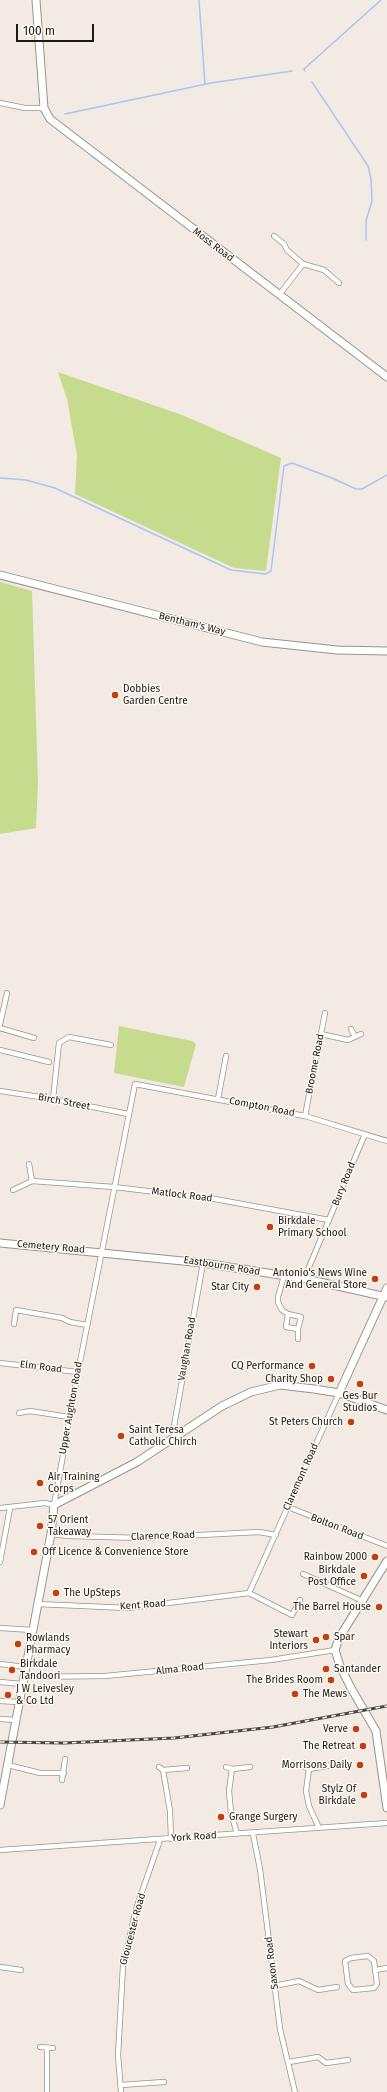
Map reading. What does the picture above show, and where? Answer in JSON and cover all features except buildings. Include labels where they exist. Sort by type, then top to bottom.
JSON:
[{"type":"main road","points":[[36,0],[44,108]]},
{"type":"main road","name":"Moss Road","points":[[44,108],[50,119],[387,377]]},
{"type":"main road","name":"Bentham's Way","points":[[0,575],[262,642],[337,650],[387,651]]},
{"type":"main road","name":"Cemetery Road","points":[[0,1243],[102,1252]]},
{"type":"main road","name":"Eastbourne Road","points":[[102,1252],[203,1263],[306,1279],[385,1296]]},
{"type":"main road","name":"Claremont Road","points":[[339,1393],[385,1296],[387,1288]]},
{"type":"main road","points":[[54,1505],[137,1462],[222,1406],[251,1392],[280,1385],[339,1393],[387,1410]]},
{"type":"main road","name":"Upper Aughton Road","points":[[0,1805],[2,1780],[8,1765],[25,1667],[51,1534],[54,1505]]},
{"type":"main road","points":[[386,1565],[339,1638],[335,1650],[340,1666],[351,1688],[376,1730],[387,1808]]},
{"type":"street","points":[[0,103],[25,108],[44,108]]},
{"type":"street","points":[[274,236],[303,264],[324,270],[340,283]]},
{"type":"street","points":[[279,295],[303,264]]},
{"type":"street","points":[[0,1024],[0,1018],[7,993]]},
{"type":"street","name":"Broome Road","points":[[305,1116],[326,1013]]},
{"type":"street","points":[[0,1028],[34,1038]]},
{"type":"street","points":[[351,1029],[355,1037]]},
{"type":"street","points":[[322,1034],[341,1040],[348,1040],[361,1034]]},
{"type":"street","points":[[53,1099],[59,1043],[69,1037],[111,1045]]},
{"type":"street","points":[[0,1050],[49,1062]]},
{"type":"street","points":[[218,1098],[226,1056]]},
{"type":"street","name":"Compton Road","points":[[135,1084],[218,1098],[305,1116],[387,1141]]},
{"type":"street","name":"Upper Aughton Road","points":[[54,1505],[69,1417],[135,1084]]},
{"type":"street","name":"Birch Street","points":[[0,1091],[53,1099],[128,1114]]},
{"type":"street","name":"Bury Road","points":[[306,1279],[309,1267],[365,1134]]},
{"type":"street","points":[[13,1190],[32,1181],[29,1164]]},
{"type":"street","name":"Matlock Road","points":[[32,1181],[114,1187],[215,1199],[329,1220]]},
{"type":"street","name":"Vaughan Road","points":[[178,1434],[174,1426],[203,1263]]},
{"type":"street","points":[[284,1276],[278,1296],[278,1302],[282,1310],[288,1314],[301,1317],[298,1329],[298,1340]]},
{"type":"street","points":[[14,1324],[16,1310],[62,1318],[70,1322],[87,1325]]},
{"type":"street","points":[[288,1314],[286,1327],[298,1329]]},
{"type":"street","name":"Elm Road","points":[[2,1363],[78,1372]]},
{"type":"street","name":"Claremont Road","points":[[248,1593],[276,1535],[339,1393]]},
{"type":"street","points":[[19,1413],[30,1411],[69,1417]]},
{"type":"street","points":[[0,1508],[45,1503],[54,1505]]},
{"type":"street","name":"Bolton Road","points":[[288,1507],[387,1546]]},
{"type":"street","points":[[0,1562],[10,1508]]},
{"type":"street","name":"Clarence Road","points":[[51,1534],[142,1538],[259,1532],[276,1535]]},
{"type":"street","points":[[303,1574],[363,1601]]},
{"type":"street","points":[[248,1593],[292,1615],[300,1600]]},
{"type":"street","name":"Kent Road","points":[[37,1604],[128,1608],[248,1593]]},
{"type":"street","points":[[0,1628],[32,1630]]},
{"type":"street","name":"Alma Road","points":[[0,1682],[105,1676],[271,1660],[335,1650]]},
{"type":"street","points":[[0,1664],[25,1667]]},
{"type":"street","points":[[0,1701],[19,1702]]},
{"type":"street","points":[[0,1719],[16,1720]]},
{"type":"street","points":[[62,1780],[65,1759]]},
{"type":"street","points":[[8,1765],[40,1773],[64,1773]]},
{"type":"street","points":[[303,1766],[309,1769],[334,1765]]},
{"type":"street","points":[[226,1767],[232,1769],[250,1767]]},
{"type":"street","points":[[171,1839],[170,1811],[161,1768],[187,1768]]},
{"type":"street","points":[[232,1769],[229,1791],[237,1834]]},
{"type":"street","points":[[309,1769],[306,1791],[309,1806],[319,1828]]},
{"type":"street","name":"York Road","points":[[0,1850],[253,1834],[387,1823]]},
{"type":"street","name":"Saxon Road","points":[[253,1834],[260,1869],[280,2029],[295,2092]]},
{"type":"street","name":"Gloucester Road","points":[[121,2092],[118,2055],[123,1966],[136,1910],[160,1840]]},
{"type":"street","points":[[357,1957],[372,1958],[376,1970],[377,1984],[374,1988],[353,1990],[350,1988],[345,1961],[347,1959],[357,1957]]},
{"type":"street","points":[[0,1967],[21,1970]]},
{"type":"street","points":[[376,1970],[387,1968]]},
{"type":"street","points":[[274,1986],[299,1982],[318,1990],[337,1987]]},
{"type":"street","points":[[40,2047],[53,2048]]},
{"type":"street","points":[[47,2048],[48,2092]]},
{"type":"street","points":[[289,2062],[318,2057],[326,2063],[348,2060]]},
{"type":"street","points":[[121,2085],[164,2082]]},
{"type":"green space","points":[[58,372],[182,415],[281,458],[266,571],[234,568],[75,494],[77,455],[67,399]]},
{"type":"green space","points":[[0,582],[32,591],[38,783],[36,828],[0,834]]},
{"type":"green space","points":[[119,1026],[192,1041],[196,1044],[184,1087],[114,1073]]},
{"type":"waterway","points":[[199,0],[205,84]]},
{"type":"waterway","points":[[305,71],[304,69],[381,0]]},
{"type":"waterway","points":[[65,114],[211,83],[292,71]]},
{"type":"waterway","points":[[312,82],[368,166],[371,179],[372,201],[366,221],[366,240]]},
{"type":"waterway","points":[[0,478],[26,480],[55,488],[231,570],[265,574],[271,571],[284,466],[292,463],[356,489],[362,489],[387,475]]},
{"type":"railway","points":[[0,1742],[64,1743],[174,1738],[273,1727],[387,1706]]},
{"type":"place","name":"Dobbies Garden Centre","points":[[115,695]]},
{"type":"place","name":"Birkdale Primary School","points":[[270,1227]]},
{"type":"place","name":"Antonio's News Wine And General Store","points":[[375,1279]]},
{"type":"place","name":"Star City","points":[[257,1287]]},
{"type":"place","name":"CQ Performance","points":[[312,1366]]},
{"type":"place","name":"Charity Shop","points":[[331,1379]]},
{"type":"place","name":"Ges Bur Studios","points":[[360,1384]]},
{"type":"place","name":"St Peters Church","points":[[351,1422]]},
{"type":"place","name":"Saint Teresa Catholic Chirch","points":[[121,1436]]},
{"type":"place","name":"Air Training Corps","points":[[40,1483]]},
{"type":"place","name":"57 Orient Takeaway","points":[[40,1526]]},
{"type":"place","name":"Off Licence & Convenience Store","points":[[34,1552]]},
{"type":"place","name":"Rainbow 2000","points":[[375,1557]]},
{"type":"place","name":"Birkdale Post Office","points":[[364,1576]]},
{"type":"place","name":"The UpSteps","points":[[56,1593]]},
{"type":"place","name":"The Barrel House","points":[[379,1607]]},
{"type":"place","name":"Spar","points":[[326,1637]]},
{"type":"place","name":"Stewart Interiors","points":[[316,1640]]},
{"type":"place","name":"Rowlands Pharmacy","points":[[18,1644]]},
{"type":"place","name":"Santander","points":[[326,1669]]},
{"type":"place","name":"Birkdale Tandoori","points":[[12,1670]]},
{"type":"place","name":"The Brides Room","points":[[331,1680]]},
{"type":"place","name":"The Mews","points":[[295,1694]]},
{"type":"place","name":"J W Leivesley & Co Ltd","points":[[8,1695]]},
{"type":"place","name":"Verve","points":[[356,1729]]},
{"type":"place","name":"The Retreat","points":[[363,1746]]},
{"type":"place","name":"Morrisons Daily","points":[[360,1765]]},
{"type":"place","name":"Stylz Of Birkdale","points":[[364,1795]]},
{"type":"place","name":"Grange Surgery","points":[[221,1817]]}]
